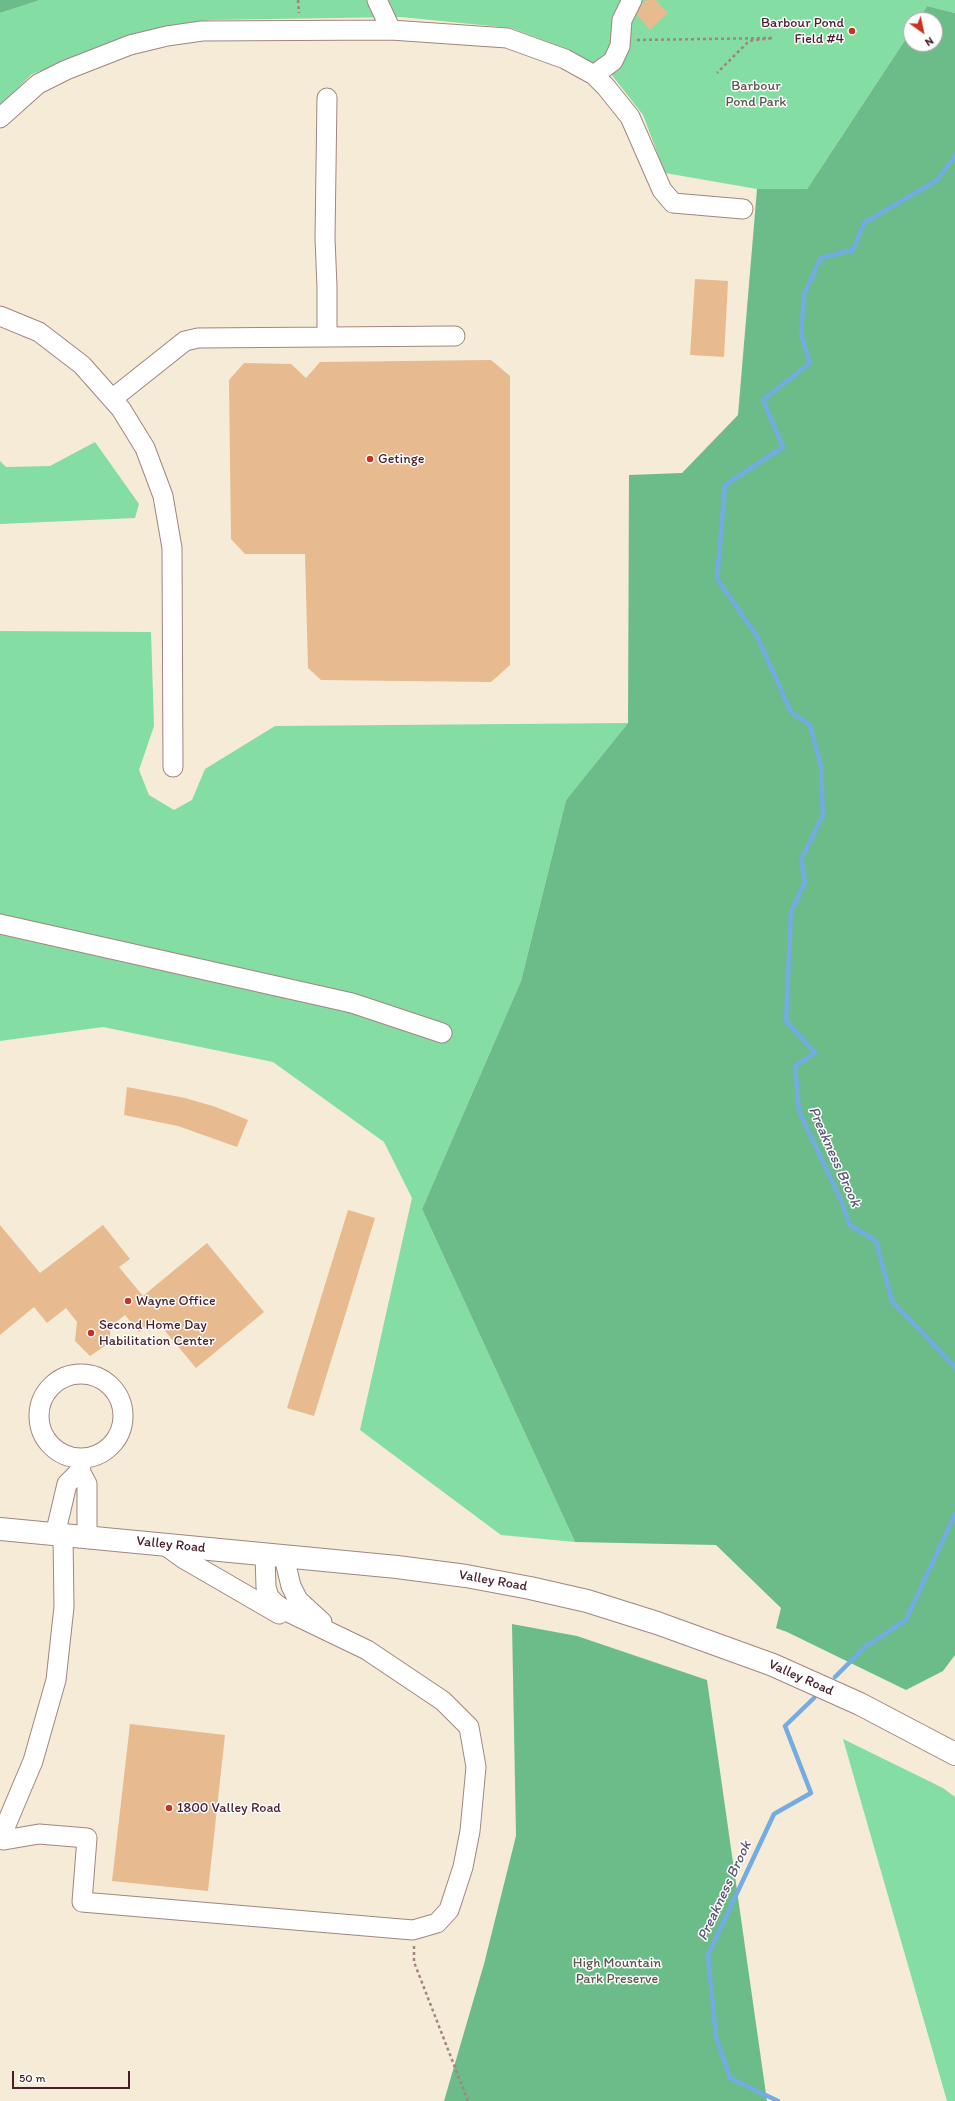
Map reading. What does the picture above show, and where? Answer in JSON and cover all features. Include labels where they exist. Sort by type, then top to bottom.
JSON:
[{"type":"main road","name":"Valley Road","points":[[0,1529],[397,1567],[466,1576],[587,1601],[657,1623],[773,1665],[860,1704],[955,1754]]},
{"type":"lane","points":[[376,0],[391,30]]},
{"type":"lane","points":[[594,75],[613,61],[620,46],[622,20],[632,0]]},
{"type":"lane","points":[[0,118],[24,96],[45,80],[66,70],[130,46],[167,36],[202,31],[391,30],[507,38],[565,59],[594,75],[606,87],[630,117],[662,190],[673,203],[743,209]]},
{"type":"lane","points":[[326,98],[325,216],[327,337]]},
{"type":"lane","points":[[0,316],[39,332],[82,365],[121,409],[145,448],[163,496],[172,548],[173,767]]},
{"type":"lane","points":[[112,399],[185,341],[198,338],[455,336]]},
{"type":"lane","points":[[0,924],[352,1003],[442,1034]]},
{"type":"lane","points":[[86,1537],[87,1484],[81,1465],[53,1448],[43,1433],[40,1417],[40,1407],[50,1386],[62,1378],[76,1373],[91,1375],[105,1382],[115,1393],[122,1411],[120,1433],[117,1440],[99,1455],[81,1465],[67,1484],[59,1535],[64,1607],[56,1680],[33,1761],[6,1825],[4,1840],[39,1834],[87,1838],[82,1902],[413,1930],[437,1923],[449,1910],[463,1868],[470,1830],[476,1767],[469,1727],[443,1700],[367,1650],[335,1634],[289,1620],[184,1559],[164,1544]]},
{"type":"lane","points":[[275,1556],[298,1600],[335,1634]]},
{"type":"path","points":[[298,0],[300,15]]},
{"type":"path","points":[[636,40],[773,38],[749,41],[717,74]]},
{"type":"path","points":[[413,1930],[414,1962],[468,2101]]},
{"type":"green space","points":[[0,0],[40,0],[0,13]]},
{"type":"green space","name":"Barbour Pond Park","points":[[40,0],[955,0],[955,13],[927,6],[923,12],[903,12],[903,43],[807,189],[757,189],[665,173],[643,115],[611,74],[570,50],[511,28],[401,17],[210,20],[131,38],[32,74],[0,106],[0,13]]},
{"type":"green space","points":[[927,6],[955,13],[955,1655],[943,1671],[906,1690],[776,1628],[781,1608],[716,1545],[575,1542],[422,1209],[521,981],[566,800],[628,723],[629,475],[682,473],[738,415],[757,189],[807,189],[903,43],[903,52],[943,52],[943,12],[923,12]]},
{"type":"green space","points":[[95,442],[139,504],[135,518],[0,524],[0,461],[6,467],[50,466]]},
{"type":"green space","points":[[0,631],[151,632],[154,726],[139,770],[149,795],[174,810],[192,800],[205,769],[275,726],[628,723],[566,800],[521,981],[422,1209],[575,1542],[501,1535],[360,1430],[412,1198],[384,1142],[273,1062],[103,1027],[0,1041]]},
{"type":"green space","name":"High Mountain Park Preserve","points":[[512,1624],[577,1636],[707,1680],[767,2101],[444,2101],[484,1964],[516,1836]]},
{"type":"green space","points":[[843,1739],[943,1788],[955,1797],[955,2101],[947,2101]]},
{"type":"building","points":[[647,0],[656,0],[668,13],[650,30],[637,15],[642,4]]},
{"type":"building","points":[[695,279],[728,281],[724,357],[690,355]]},
{"type":"building","name":"Getinge","points":[[491,360],[510,376],[510,665],[491,682],[321,680],[308,668],[305,554],[245,554],[231,539],[229,380],[244,363],[291,364],[306,378],[320,362]]},
{"type":"building","points":[[127,1087],[185,1098],[216,1107],[248,1120],[237,1147],[178,1126],[124,1115]]},
{"type":"building","points":[[348,1210],[375,1218],[314,1416],[287,1408]]},
{"type":"building","name":"Wayne Office","points":[[0,1225],[40,1273],[103,1225],[130,1259],[119,1267],[143,1296],[207,1243],[264,1312],[196,1368],[155,1319],[139,1332],[125,1315],[111,1326],[109,1343],[90,1356],[75,1341],[77,1322],[66,1308],[47,1323],[34,1307],[0,1335]]},
{"type":"building","name":"1800 Valley Road","points":[[130,1724],[225,1735],[208,1891],[112,1881]]},
{"type":"waterway","name":"Preakness Brook","points":[[955,156],[937,180],[864,223],[853,250],[821,258],[804,294],[801,334],[810,363],[763,400],[783,447],[725,485],[717,579],[757,636],[791,712],[810,725],[821,766],[823,815],[801,860],[805,882],[791,912],[786,1021],[815,1053],[795,1066],[799,1111],[840,1198],[850,1225],[876,1241],[892,1301],[955,1367]]},
{"type":"waterway","name":"Preakness Brook","points":[[835,1677],[865,1647],[906,1620],[955,1514]]},
{"type":"waterway","name":"Preakness Brook","points":[[778,2101],[730,2078],[716,2037],[708,1955],[774,1814],[811,1793],[785,1726],[814,1698]]},
{"type":"place","name":"Barbour Pond Field #4","points":[[852,31]]},
{"type":"place","name":"Getinge","points":[[370,459]]},
{"type":"place","name":"Wayne Office","points":[[128,1301]]},
{"type":"place","name":"Second Home Day Habilitation Center","points":[[91,1333]]},
{"type":"place","name":"1800 Valley Road","points":[[169,1808]]}]
